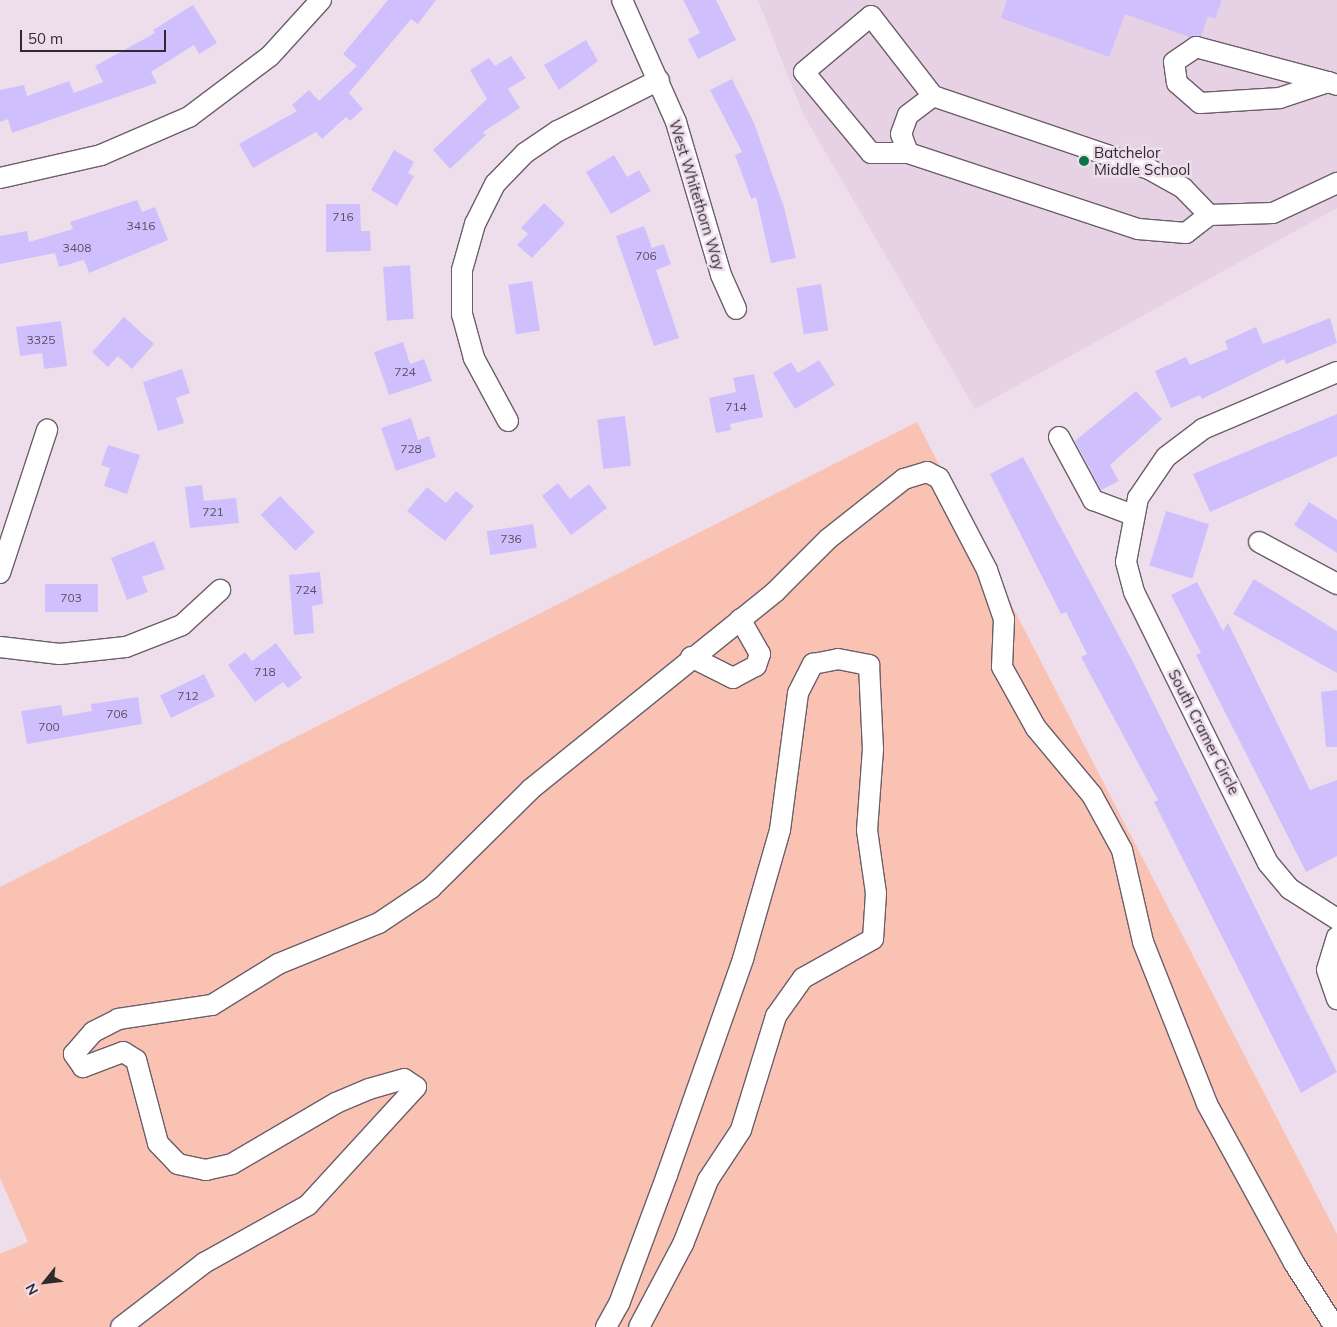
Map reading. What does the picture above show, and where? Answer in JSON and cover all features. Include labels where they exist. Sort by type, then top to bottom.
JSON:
[{"type":"street","points":[[0,178],[93,157],[189,117],[270,56],[321,0]]},
{"type":"street","name":"West Whitethorn Way","points":[[622,0],[659,80],[689,158],[721,275],[736,309]]},
{"type":"street","points":[[1209,215],[1182,188],[1149,170],[933,96],[871,16],[804,72],[871,153],[908,153],[1138,229],[1186,233],[1209,215],[1273,213],[1337,183]]},
{"type":"street","points":[[1196,47],[1333,84],[1280,98],[1200,103],[1177,83],[1174,62],[1196,47]]},
{"type":"street","points":[[508,421],[474,358],[462,314],[462,270],[475,224],[495,184],[525,153],[558,131],[659,80]]},
{"type":"street","points":[[908,153],[901,134],[908,115],[933,96]]},
{"type":"street","name":"South Cramer Circle","points":[[1337,372],[1190,436],[1157,468],[1133,515],[1126,562],[1134,592],[1268,863],[1296,894],[1337,919]]},
{"type":"street","points":[[0,573],[47,430]]},
{"type":"street","points":[[1059,437],[1093,500],[1133,515]]},
{"type":"street","points":[[121,1327],[204,1262],[308,1205],[416,1087],[404,1079],[369,1088],[336,1102],[232,1164],[206,1170],[178,1164],[158,1143],[136,1060],[123,1052],[83,1067],[74,1054],[93,1032],[118,1019],[212,1005],[278,964],[379,922],[431,888],[506,811],[691,657],[740,619],[828,539],[904,479],[927,472],[940,478],[987,570],[1004,619],[1002,667],[1036,728],[1092,795],[1122,850],[1142,942],[1207,1104],[1294,1263],[1335,1327]]},
{"type":"street","points":[[1259,542],[1337,584]]},
{"type":"street","points":[[0,647],[60,654],[126,646],[182,625],[220,590]]},
{"type":"street","points":[[691,657],[734,678],[756,666],[760,654],[740,619]]},
{"type":"street","points":[[606,1327],[619,1304],[668,1176],[743,959],[780,830],[798,693],[813,664],[838,659],[869,665],[873,749],[867,830],[876,893],[873,940],[803,978],[776,1016],[741,1130],[708,1180],[683,1244],[639,1327]]},
{"type":"street","points":[[1337,937],[1327,970],[1337,999]]},
{"type":"shaded area","name":"Batchelor Middle School","points":[[758,0],[1337,0],[1337,208],[975,409],[803,114]]},
{"type":"shaded area","points":[[917,422],[1337,1234],[1337,1327],[0,1327],[0,1254],[28,1242],[0,1178],[0,887]]},
{"type":"building","points":[[388,0],[436,0],[418,24],[411,19],[349,93],[363,109],[350,121],[346,117],[322,139],[316,132],[253,168],[239,144],[297,111],[292,105],[309,90],[319,101],[357,66],[343,54]]},
{"type":"building","points":[[683,0],[716,0],[736,40],[698,59],[688,39],[700,33]]},
{"type":"building","points":[[1007,0],[1222,0],[1215,19],[1208,16],[1201,36],[1189,37],[1125,14],[1109,57],[1001,18]]},
{"type":"building","points":[[193,5],[217,43],[199,54],[194,45],[151,72],[157,83],[12,133],[8,119],[0,122],[0,90],[24,85],[27,96],[69,81],[74,93],[103,82],[95,66],[155,33],[153,30]]},
{"type":"building","points":[[586,40],[598,61],[559,90],[544,65]]},
{"type":"building","points":[[511,56],[526,78],[508,89],[520,108],[483,132],[486,135],[450,169],[433,150],[487,99],[470,70],[489,58],[495,66]]},
{"type":"building","points":[[732,79],[754,123],[784,207],[796,258],[771,263],[756,197],[751,199],[735,155],[742,152],[710,90]]},
{"type":"building","points":[[394,150],[414,162],[408,173],[414,176],[397,206],[371,190]]},
{"type":"building","points":[[614,155],[627,177],[639,170],[651,191],[611,214],[586,172]]},
{"type":"building","points":[[137,200],[142,212],[155,207],[168,240],[89,273],[84,260],[59,267],[55,253],[0,264],[0,236],[27,231],[29,242],[73,229],[70,222]]},
{"type":"building","points":[[544,203],[565,223],[532,258],[517,245],[528,234],[521,228]]},
{"type":"building","points":[[326,204],[360,204],[361,231],[370,231],[371,251],[326,252]]},
{"type":"building","points":[[644,226],[652,248],[664,244],[671,264],[656,270],[679,338],[654,346],[616,236]]},
{"type":"building","points":[[410,265],[414,319],[387,321],[383,267]]},
{"type":"building","points":[[532,281],[540,330],[516,334],[508,285]]},
{"type":"building","points":[[821,284],[828,330],[804,334],[796,288]]},
{"type":"building","points":[[124,317],[154,344],[132,369],[118,356],[108,367],[92,352]]},
{"type":"building","points":[[1330,318],[1337,343],[1286,364],[1284,359],[1202,399],[1200,395],[1171,408],[1155,371],[1186,357],[1190,365],[1228,349],[1225,341],[1256,327],[1263,344]]},
{"type":"building","points":[[61,321],[67,366],[44,369],[42,353],[20,356],[16,327]]},
{"type":"building","points":[[403,342],[410,364],[424,359],[432,381],[389,395],[374,352]]},
{"type":"building","points":[[819,360],[835,385],[795,409],[773,373],[791,362],[798,373]]},
{"type":"building","points":[[182,369],[190,393],[176,398],[184,423],[158,431],[143,382]]},
{"type":"building","points":[[754,374],[763,417],[730,424],[731,430],[716,433],[709,398],[736,392],[733,378]]},
{"type":"building","points":[[1136,391],[1162,419],[1110,465],[1119,481],[1101,490],[1075,441]]},
{"type":"building","points":[[1337,414],[1337,456],[1210,512],[1193,474]]},
{"type":"building","points":[[625,416],[631,466],[603,469],[597,419]]},
{"type":"building","points":[[411,418],[418,440],[429,436],[436,457],[396,471],[381,428]]},
{"type":"building","points":[[108,445],[140,455],[127,494],[104,486],[110,468],[101,465]]},
{"type":"building","points":[[1023,457],[1133,662],[1337,1072],[1301,1093],[1154,802],[1158,800],[1081,657],[1087,654],[1066,612],[1061,614],[990,474]]},
{"type":"building","points":[[558,483],[570,499],[589,484],[607,508],[571,535],[542,496]]},
{"type":"building","points":[[202,485],[204,501],[236,498],[239,523],[190,528],[185,487]]},
{"type":"building","points":[[427,487],[446,503],[456,491],[474,506],[445,541],[407,511]]},
{"type":"building","points":[[280,496],[315,532],[295,551],[261,515]]},
{"type":"building","points":[[1309,502],[1337,520],[1337,553],[1294,525]]},
{"type":"building","points":[[1166,511],[1209,524],[1192,579],[1149,566]]},
{"type":"building","points":[[533,524],[537,548],[490,555],[487,531]]},
{"type":"building","points":[[154,541],[165,569],[142,577],[148,592],[127,600],[111,558]]},
{"type":"building","points":[[320,572],[323,604],[312,606],[314,633],[294,635],[289,575]]},
{"type":"building","points":[[1254,579],[1337,631],[1337,673],[1233,614]]},
{"type":"building","points":[[1197,582],[1223,631],[1228,623],[1310,790],[1337,780],[1337,856],[1306,872],[1196,655],[1201,653],[1171,595]]},
{"type":"building","points":[[45,584],[98,584],[98,612],[45,612]]},
{"type":"building","points":[[276,643],[302,678],[288,688],[283,682],[255,702],[228,665],[245,652],[252,661]]},
{"type":"building","points":[[204,674],[215,696],[171,718],[160,695]]},
{"type":"building","points":[[1337,690],[1337,747],[1326,747],[1321,692]]},
{"type":"building","points":[[138,697],[142,724],[27,744],[21,711],[61,705],[63,716],[92,711],[91,704]]},
{"type":"place","name":"Batchelor Middle School","points":[[1084,161]]}]
